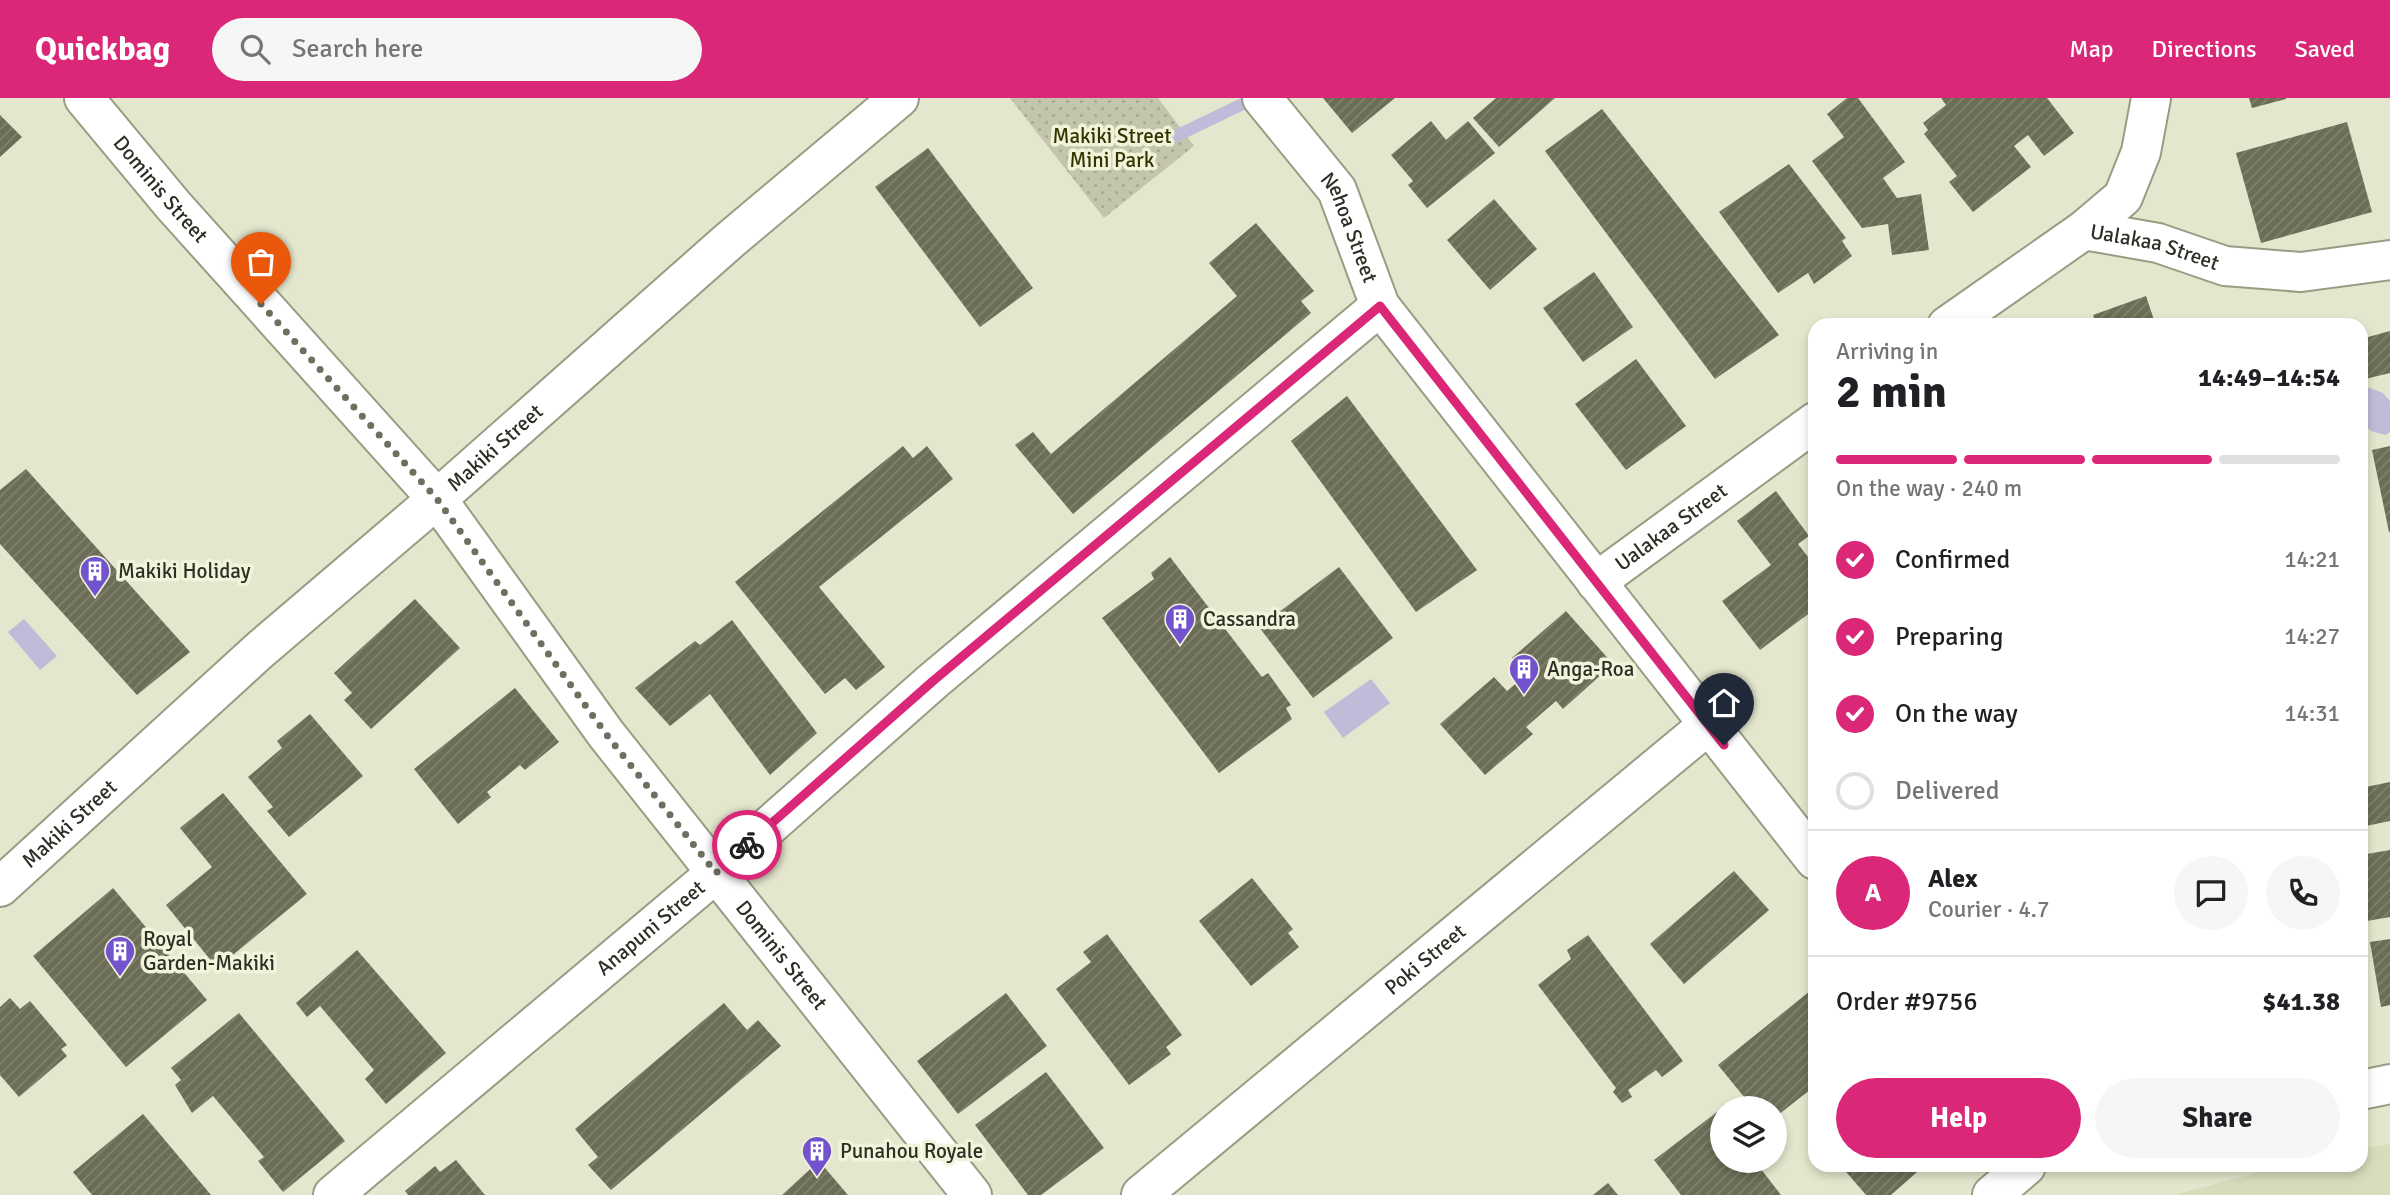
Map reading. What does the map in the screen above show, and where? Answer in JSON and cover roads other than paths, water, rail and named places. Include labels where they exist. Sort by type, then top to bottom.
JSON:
[{"type":"street","name":"Dominis Street","points":[[84,98],[173,205],[437,499],[606,734],[971,1195]]},
{"type":"street","name":"Makiki Street","points":[[0,887],[261,649],[437,499],[730,240],[899,98]]},
{"type":"street","points":[[2084,230],[2123,197],[2141,152],[2151,98]]},
{"type":"street","name":"Nehoa Street","points":[[1271,108],[1337,190],[1380,306],[1808,851]]},
{"type":"street","name":"Ualakaa Street","points":[[1958,318],[2084,230],[2158,243],[2225,266],[2301,272],[2390,260]]},
{"type":"street","name":"Anapuni Street","points":[[333,1195],[716,873],[933,681],[1380,306]]},
{"type":"street","name":"Ualakaa Street","points":[[1596,583],[1808,427]]},
{"type":"street","name":"Poki Street","points":[[1141,1195],[1708,724]]},
{"type":"street","points":[[2368,1089],[2390,1084]]},
{"type":"street","points":[[1992,1195],[2018,1172]]},
{"type":"waterway","points":[[1174,137],[1255,98]]},
{"type":"place","name":"Makiki Holiday","points":[[95,598]]},
{"type":"place","name":"Cassandra","points":[[1180,646]]},
{"type":"place","name":"Anga-Roa","points":[[1524,696]]},
{"type":"place","name":"Royal Garden-Makiki","points":[[120,978]]},
{"type":"place","name":"Punahou Royale","points":[[817,1178]]},
{"type":"park label","name":"Makiki Street Mini Park","points":[[1112,148]]}]
